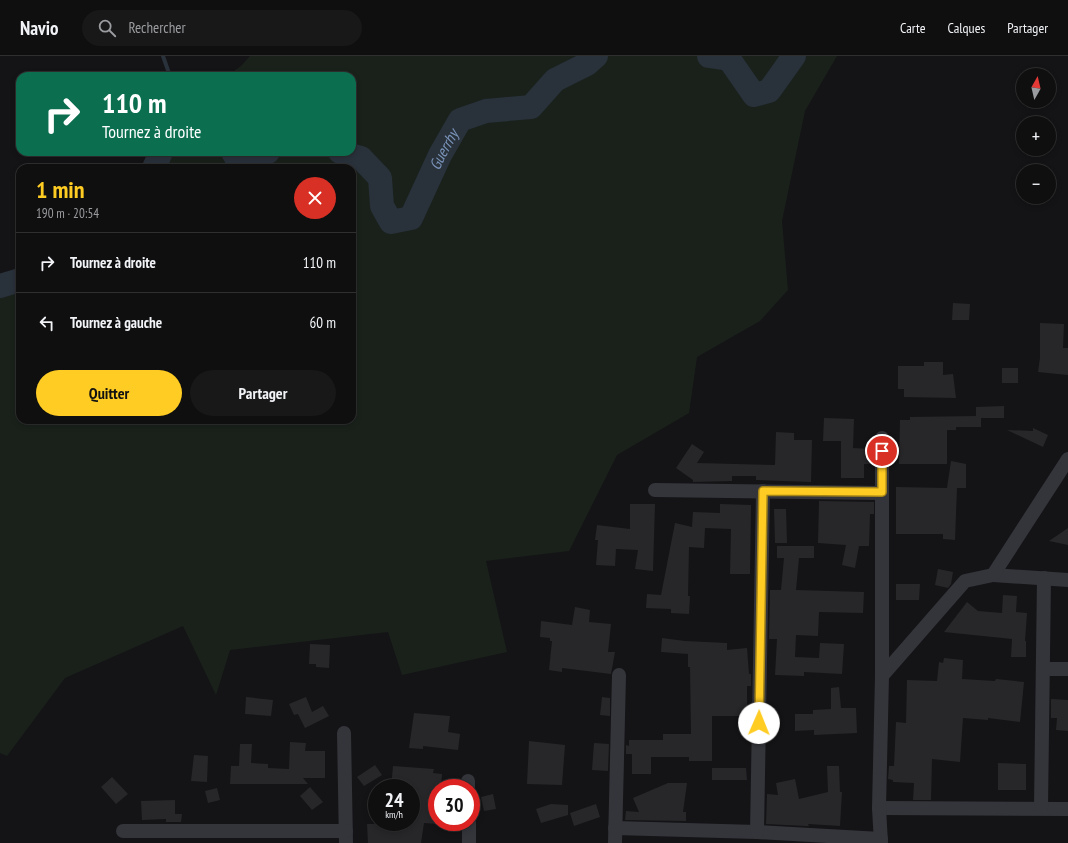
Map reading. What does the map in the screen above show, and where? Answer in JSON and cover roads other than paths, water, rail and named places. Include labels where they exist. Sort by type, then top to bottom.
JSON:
[{"type":"street","points":[[615,828],[758,832],[881,841],[879,808],[882,676],[882,438]]},
{"type":"street","points":[[992,575],[1068,459]]},
{"type":"street","points":[[655,490],[882,492]]},
{"type":"street","points":[[758,832],[763,491]]},
{"type":"street","points":[[882,676],[965,581],[992,575],[1068,580]]},
{"type":"street","points":[[1042,808],[1044,578]]},
{"type":"street","points":[[1043,669],[1068,669]]},
{"type":"street","points":[[615,843],[619,675]]},
{"type":"street","points":[[123,831],[346,837],[344,733]]},
{"type":"street","points":[[879,808],[1068,809]]},
{"type":"street","points":[[469,831],[469,843]]},
{"type":"waterway","points":[[163,56],[169,72]]},
{"type":"waterway","name":"Guerrhy","points":[[354,156],[361,158],[380,178],[382,206],[391,222],[411,218],[440,155],[460,120],[486,111],[531,107],[555,80],[587,64],[596,56]]},
{"type":"waterway","name":"Guerrhy","points":[[709,56],[729,59],[754,95],[769,91],[794,56]]},
{"type":"waterway","name":"Guerrhy","points":[[156,164],[159,156]]},
{"type":"waterway","name":"Guerrhy","points":[[235,156],[242,156]]},
{"type":"waterway","name":"Guerrhy","points":[[0,286],[16,281]]}]
